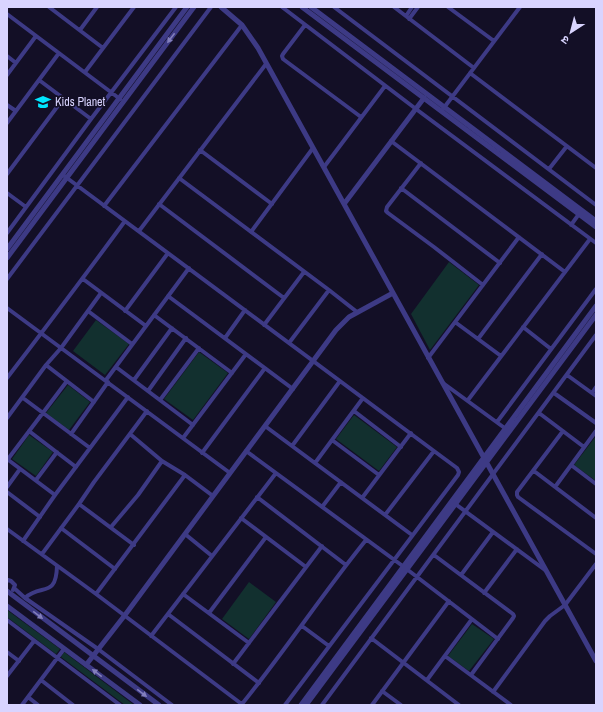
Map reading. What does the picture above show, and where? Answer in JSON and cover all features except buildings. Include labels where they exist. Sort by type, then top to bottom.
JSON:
[{"type":"street","points":[[50,7],[103,48]]},
{"type":"street","points":[[85,72],[134,7]]},
{"type":"street","points":[[7,233],[176,7]]},
{"type":"street","points":[[122,100],[187,7]]},
{"type":"street","points":[[7,258],[9,248],[194,7]]},
{"type":"street","points":[[7,280],[211,7]]},
{"type":"street","points":[[220,7],[242,25],[258,48],[596,661]]},
{"type":"street","points":[[282,7],[385,86],[596,243]]},
{"type":"street","points":[[302,7],[424,98],[443,109],[596,221]]},
{"type":"street","points":[[311,7],[596,227]]},
{"type":"street","points":[[334,7],[596,204]]},
{"type":"street","points":[[394,7],[474,68]]},
{"type":"street","points":[[407,17],[412,7]]},
{"type":"street","points":[[407,17],[418,7]]},
{"type":"street","points":[[448,7],[494,41]]},
{"type":"street","points":[[443,109],[520,7]]},
{"type":"street","points":[[80,30],[95,8]]},
{"type":"street","points":[[7,14],[122,100]]},
{"type":"street","points":[[104,206],[242,25]]},
{"type":"street","points":[[305,25],[282,54],[283,59],[362,117]]},
{"type":"street","points":[[7,75],[36,36]]},
{"type":"street","points":[[7,123],[59,53]]},
{"type":"street","points":[[7,56],[16,63]]},
{"type":"street","points":[[139,232],[266,64]]},
{"type":"street","points":[[470,73],[596,168]]},
{"type":"street","points":[[39,80],[91,119]]},
{"type":"street","points":[[324,167],[385,86]]},
{"type":"street","points":[[344,204],[424,98]]},
{"type":"street","points":[[7,174],[63,99]]},
{"type":"street","points":[[7,105],[16,111]]},
{"type":"street","points":[[392,141],[565,272]]},
{"type":"street","points":[[549,169],[567,146]]},
{"type":"street","points":[[251,232],[313,148]]},
{"type":"street","points":[[200,150],[272,204]]},
{"type":"street","points":[[421,163],[387,207],[386,211],[483,285]]},
{"type":"street","points":[[64,176],[457,468],[459,472],[285,705]]},
{"type":"street","points":[[179,178],[357,312]]},
{"type":"street","points":[[401,188],[500,263]]},
{"type":"street","points":[[7,193],[26,207]]},
{"type":"street","points":[[159,204],[284,298]]},
{"type":"street","points":[[571,225],[580,214]]},
{"type":"street","points":[[7,378],[71,293],[83,280],[124,221]]},
{"type":"street","points":[[428,358],[519,237]]},
{"type":"street","points":[[468,400],[590,238]]},
{"type":"street","points":[[125,311],[168,253]]},
{"type":"street","points":[[478,338],[542,254]]},
{"type":"street","points":[[71,434],[132,344],[188,268]]},
{"type":"street","points":[[264,325],[304,272]]},
{"type":"street","points":[[83,280],[146,326]]},
{"type":"street","points":[[497,422],[596,289]]},
{"type":"street","points":[[290,343],[329,290]]},
{"type":"street","points":[[7,418],[101,293]]},
{"type":"street","points":[[86,665],[125,616],[246,451],[343,323],[357,312],[393,294]]},
{"type":"street","points":[[168,296],[293,389]]},
{"type":"street","points":[[504,436],[506,429],[596,306]]},
{"type":"street","points":[[7,308],[230,473]]},
{"type":"street","points":[[224,338],[245,310]]},
{"type":"street","points":[[88,311],[132,344]]},
{"type":"street","points":[[154,315],[232,373]]},
{"type":"street","points":[[301,705],[596,315]]},
{"type":"street","points":[[455,322],[501,356]]},
{"type":"street","points":[[134,380],[172,328]]},
{"type":"street","points":[[523,328],[551,349]]},
{"type":"street","points":[[322,705],[596,336]]},
{"type":"street","points":[[148,391],[186,338]]},
{"type":"street","points":[[160,400],[199,348]]},
{"type":"street","points":[[183,438],[246,354]]},
{"type":"street","points":[[46,365],[94,402]]},
{"type":"street","points":[[116,367],[193,425]]},
{"type":"street","points":[[202,453],[265,368]]},
{"type":"street","points":[[567,375],[596,396]]},
{"type":"street","points":[[55,495],[7,459],[67,381]]},
{"type":"street","points":[[292,446],[340,381]]},
{"type":"street","points":[[441,382],[468,400],[506,429]]},
{"type":"street","points":[[592,393],[596,387]]},
{"type":"street","points":[[554,392],[596,423]]},
{"type":"street","points":[[23,541],[55,495],[128,397]]},
{"type":"street","points":[[23,398],[90,448]]},
{"type":"street","points":[[315,463],[363,398]]},
{"type":"street","points":[[42,554],[147,411]]},
{"type":"street","points":[[354,411],[401,447]]},
{"type":"street","points":[[539,413],[584,447]]},
{"type":"street","points":[[265,426],[412,535]]},
{"type":"street","points":[[29,431],[76,467]]},
{"type":"street","points":[[563,431],[534,472],[517,492],[517,495],[596,554]]},
{"type":"street","points":[[555,487],[596,431]]},
{"type":"street","points":[[130,434],[162,461],[185,475],[213,496]]},
{"type":"street","points":[[362,498],[411,434]]},
{"type":"street","points":[[332,440],[379,475]]},
{"type":"street","points":[[246,451],[498,638]]},
{"type":"street","points":[[385,515],[434,451]]},
{"type":"street","points":[[36,480],[56,452]]},
{"type":"street","points":[[111,527],[138,495],[162,461]]},
{"type":"street","points":[[571,465],[596,484]]},
{"type":"street","points":[[7,486],[20,469]]},
{"type":"street","points":[[534,472],[596,518]]},
{"type":"street","points":[[151,636],[276,473]]},
{"type":"street","points":[[96,594],[185,475]]},
{"type":"street","points":[[322,507],[341,482]]},
{"type":"street","points":[[7,492],[40,517]]},
{"type":"street","points":[[257,497],[346,565]]},
{"type":"street","points":[[454,503],[547,572]]},
{"type":"street","points":[[79,504],[134,545]]},
{"type":"street","points":[[241,518],[306,567]]},
{"type":"street","points":[[61,528],[115,569]]},
{"type":"street","points":[[7,529],[96,594],[242,705],[366,540]]},
{"type":"street","points":[[461,575],[493,532]]},
{"type":"street","points":[[185,534],[212,556]]},
{"type":"street","points":[[209,613],[266,537]]},
{"type":"street","points":[[234,664],[322,546]]},
{"type":"street","points":[[484,593],[517,550]]},
{"type":"street","points":[[434,555],[514,616],[471,675]]},
{"type":"street","points":[[493,692],[545,621],[565,605],[596,564]]},
{"type":"street","points":[[25,598],[29,595],[51,587],[56,579],[57,566]]},
{"type":"street","points":[[306,705],[405,568]]},
{"type":"street","points":[[7,581],[12,581],[15,585],[14,588],[25,598],[98,648],[172,705]]},
{"type":"street","points":[[14,588],[9,593],[159,705]]},
{"type":"street","points":[[183,594],[249,643]]},
{"type":"street","points":[[372,705],[449,601]]},
{"type":"street","points":[[7,606],[140,705]]},
{"type":"street","points":[[168,614],[259,683]]},
{"type":"street","points":[[427,680],[472,619]]},
{"type":"street","points":[[7,620],[120,705]]},
{"type":"street","points":[[302,626],[329,646]]},
{"type":"street","points":[[371,638],[427,680],[453,703],[459,705]]},
{"type":"street","points":[[7,676],[34,641]]},
{"type":"street","points":[[22,705],[64,649]]},
{"type":"street","points":[[7,652],[19,661]]},
{"type":"street","points":[[445,656],[511,705]]},
{"type":"street","points":[[41,680],[74,705]]},
{"type":"street","points":[[382,691],[401,705]]},
{"type":"street","points":[[28,697],[38,705]]},
{"type":"green space","points":[[449,262],[479,285],[430,350],[411,314]]},
{"type":"green space","points":[[96,320],[129,344],[105,375],[73,351]]},
{"type":"green space","points":[[199,352],[228,373],[193,420],[164,399]]},
{"type":"green space","points":[[68,385],[90,402],[69,430],[46,413]]},
{"type":"green space","points":[[354,415],[397,447],[379,471],[336,439]]},
{"type":"green space","points":[[29,435],[53,452],[36,476],[12,459]]},
{"type":"green space","points":[[596,436],[596,481],[574,465]]},
{"type":"green space","points":[[249,582],[276,602],[249,639],[222,619]]},
{"type":"green space","points":[[7,610],[60,649],[56,654],[7,617]]},
{"type":"green space","points":[[472,624],[494,639],[469,671],[448,656]]},
{"type":"green space","points":[[64,652],[134,705],[125,705],[61,657]]},
{"type":"place","name":"Kids Planet","points":[[43,102]]}]
